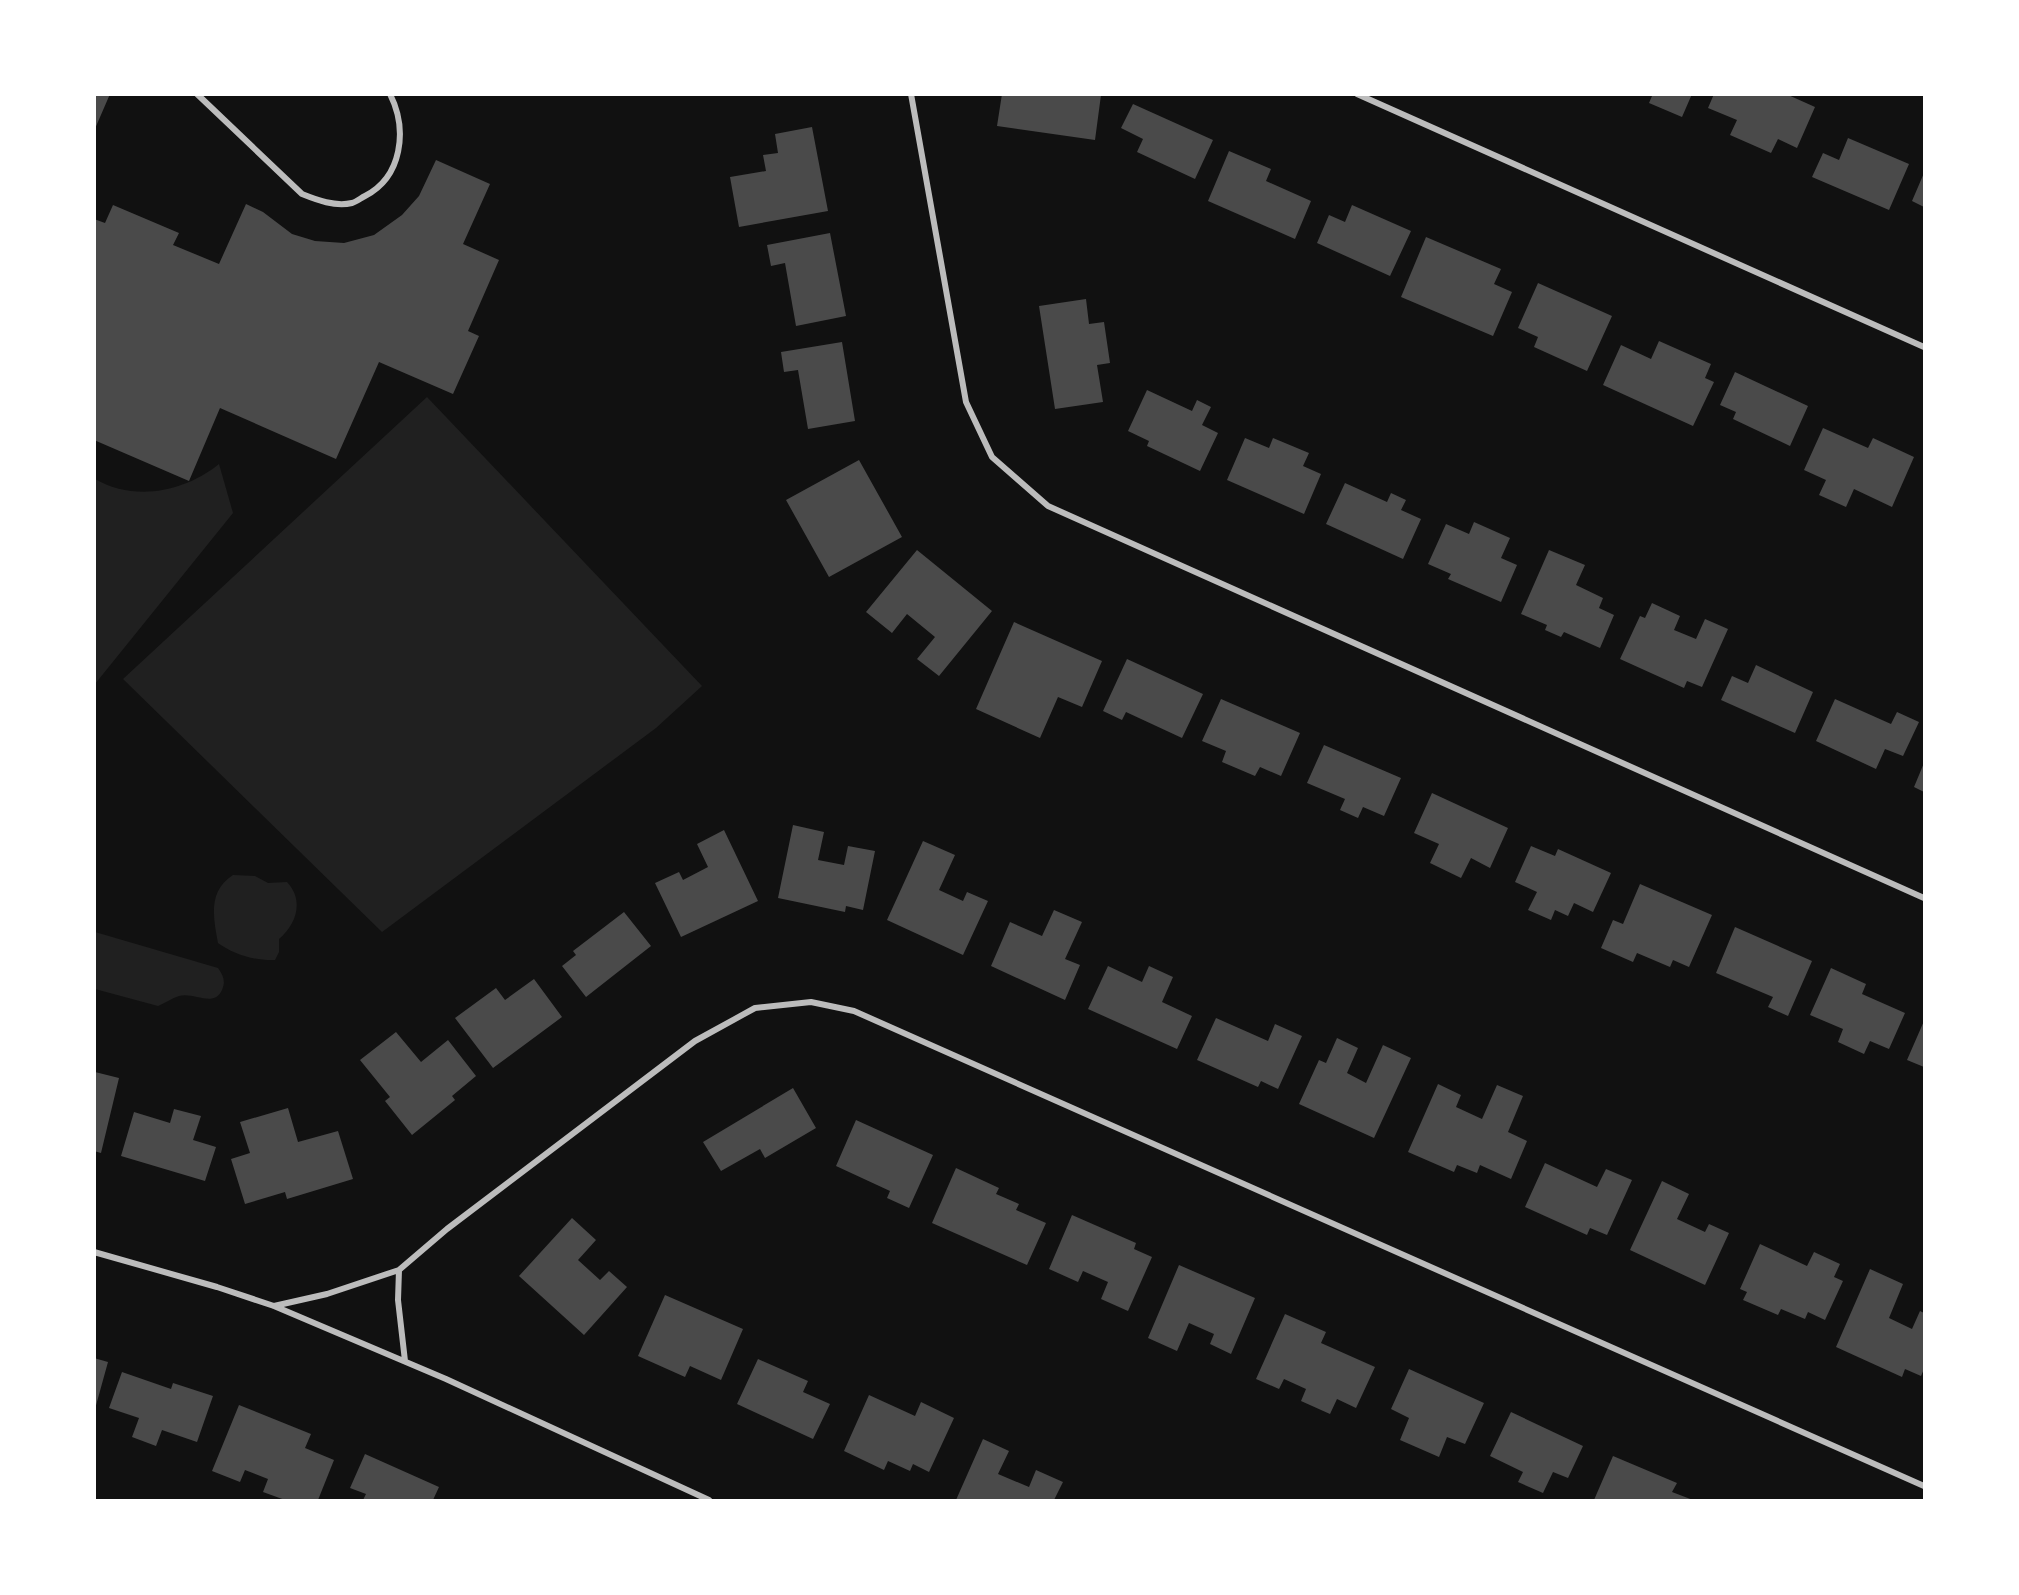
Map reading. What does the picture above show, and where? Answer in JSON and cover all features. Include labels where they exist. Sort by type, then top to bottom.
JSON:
[{"type":"street","points":[[197,94],[302,194],[323,203],[352,203],[378,189],[390,174],[399,148],[400,130],[396,105],[390,94]]},
{"type":"street","points":[[911,94],[966,402],[992,457],[1048,506],[1924,898]]},
{"type":"street","points":[[1357,94],[1924,347]]},
{"type":"street","points":[[274,1305],[327,1294],[399,1270],[447,1229],[694,1041],[754,1008],[811,1002],[854,1011],[1924,1486]]},
{"type":"street","points":[[94,1252],[274,1305],[405,1361],[709,1500]]},
{"type":"street","points":[[399,1270],[398,1300],[405,1361]]},
{"type":"shaded area","points":[[427,397],[702,686],[656,728],[382,932],[123,679]]},
{"type":"shaded area","points":[[219,464],[233,513],[95,684],[95,479],[126,490],[159,491],[190,481]]},
{"type":"shaded area","points":[[233,875],[255,876],[268,883],[287,882],[292,889],[297,904],[296,912],[290,926],[279,939],[279,952],[275,960],[245,956],[218,943],[214,905],[219,889]]},
{"type":"shaded area","points":[[95,932],[218,968],[223,978],[222,990],[214,998],[185,995],[158,1006],[95,989]]},
{"type":"building","points":[[94,94],[110,94],[94,131]]},
{"type":"building","points":[[1002,94],[1101,95],[1095,140],[997,126]]},
{"type":"building","points":[[1649,94],[1692,94],[1682,117],[1649,103],[1652,96]]},
{"type":"building","points":[[1714,94],[1786,94],[1815,107],[1797,148],[1778,139],[1771,153],[1730,135],[1737,120],[1708,108]]},
{"type":"building","points":[[1133,104],[1213,140],[1195,179],[1137,152],[1143,139],[1121,128]]},
{"type":"building","points":[[812,127],[828,211],[739,227],[730,177],[766,171],[763,155],[778,153],[775,134]]},
{"type":"building","points":[[1848,138],[1909,164],[1889,210],[1812,177],[1823,153],[1839,160]]},
{"type":"building","points":[[1229,151],[1271,169],[1266,181],[1311,201],[1295,239],[1208,201]]},
{"type":"building","points":[[436,160],[490,184],[463,244],[499,260],[468,331],[479,336],[453,394],[379,362],[336,459],[220,408],[189,481],[94,440],[94,219],[105,223],[113,205],[179,233],[173,245],[219,264],[246,204],[263,212],[292,234],[315,241],[344,243],[374,235],[402,215],[419,196]]},
{"type":"building","points":[[1924,173],[1924,207],[1912,201]]},
{"type":"building","points":[[1352,205],[1411,231],[1390,276],[1317,243],[1329,215],[1345,222]]},
{"type":"building","points":[[830,233],[846,316],[796,326],[785,263],[771,266],[767,245]]},
{"type":"building","points":[[1426,237],[1501,269],[1494,284],[1512,292],[1493,336],[1401,297]]},
{"type":"building","points":[[1538,283],[1612,316],[1587,371],[1534,347],[1538,337],[1518,328]]},
{"type":"building","points":[[1086,299],[1089,324],[1104,322],[1110,363],[1097,365],[1103,402],[1055,409],[1039,306]]},
{"type":"building","points":[[1659,341],[1711,364],[1705,378],[1714,382],[1693,426],[1603,385],[1621,345],[1651,359]]},
{"type":"building","points":[[842,342],[855,421],[808,429],[798,370],[784,372],[781,352]]},
{"type":"building","points":[[1735,372],[1808,406],[1790,446],[1733,419],[1736,412],[1720,405]]},
{"type":"building","points":[[1147,390],[1192,411],[1197,400],[1211,407],[1202,425],[1218,433],[1200,471],[1147,446],[1149,441],[1128,431]]},
{"type":"building","points":[[1823,428],[1868,448],[1873,438],[1914,457],[1892,507],[1854,489],[1846,507],[1819,495],[1826,480],[1804,470]]},
{"type":"building","points":[[1245,438],[1269,448],[1273,438],[1309,453],[1303,466],[1321,474],[1304,514],[1227,480]]},
{"type":"building","points":[[859,460],[902,537],[829,577],[786,500]]},
{"type":"building","points":[[1345,483],[1387,502],[1391,493],[1406,500],[1401,510],[1421,519],[1403,559],[1326,524]]},
{"type":"building","points":[[1474,522],[1510,538],[1501,558],[1517,565],[1501,602],[1448,579],[1451,574],[1428,564],[1446,524],[1469,534]]},
{"type":"building","points":[[917,550],[992,611],[939,676],[917,659],[935,637],[907,614],[892,633],[866,612]]},
{"type":"building","points":[[1549,550],[1585,565],[1576,585],[1603,598],[1599,608],[1614,615],[1600,648],[1564,632],[1561,637],[1545,630],[1547,625],[1521,614]]},
{"type":"building","points":[[1652,603],[1680,616],[1674,630],[1696,639],[1705,619],[1728,629],[1702,687],[1687,681],[1684,688],[1620,659],[1640,616],[1645,618]]},
{"type":"building","points":[[1014,622],[1102,661],[1082,707],[1058,697],[1040,738],[976,709]]},
{"type":"building","points":[[1127,659],[1203,694],[1182,738],[1126,712],[1122,720],[1103,711]]},
{"type":"building","points":[[1756,665],[1813,692],[1795,733],[1721,700],[1732,676],[1748,683]]},
{"type":"building","points":[[1221,699],[1300,733],[1281,776],[1260,767],[1255,776],[1222,762],[1226,751],[1202,741]]},
{"type":"building","points":[[1835,699],[1891,724],[1897,712],[1919,722],[1903,756],[1885,749],[1876,769],[1816,741]]},
{"type":"building","points":[[1324,745],[1401,778],[1384,816],[1363,807],[1358,818],[1340,810],[1345,799],[1307,783]]},
{"type":"building","points":[[1924,763],[1924,792],[1914,787]]},
{"type":"building","points":[[1432,793],[1508,828],[1490,868],[1471,858],[1461,878],[1430,863],[1439,844],[1414,833]]},
{"type":"building","points":[[793,825],[824,832],[818,860],[844,865],[848,846],[875,851],[863,910],[846,906],[845,912],[778,898]]},
{"type":"building","points":[[724,830],[758,901],[681,937],[655,883],[679,872],[683,880],[708,867],[697,844]]},
{"type":"building","points":[[923,841],[955,855],[939,890],[963,901],[967,892],[988,901],[963,955],[887,920]]},
{"type":"building","points":[[1531,846],[1555,856],[1558,849],[1611,873],[1593,912],[1574,903],[1568,916],[1555,910],[1551,920],[1528,910],[1537,892],[1515,882]]},
{"type":"building","points":[[1640,884],[1712,915],[1689,967],[1673,960],[1670,967],[1637,953],[1633,962],[1601,948],[1613,920],[1623,924]]},
{"type":"building","points":[[1054,910],[1082,922],[1065,959],[1080,965],[1065,1000],[991,966],[1010,922],[1042,936]]},
{"type":"building","points":[[624,912],[651,946],[586,997],[562,966],[576,955],[573,951]]},
{"type":"building","points":[[1735,927],[1812,961],[1788,1016],[1768,1007],[1773,997],[1716,973]]},
{"type":"building","points":[[1108,966],[1142,982],[1149,966],[1173,977],[1162,1002],[1192,1016],[1177,1049],[1088,1009]]},
{"type":"building","points":[[1831,968],[1866,984],[1862,994],[1905,1013],[1889,1049],[1870,1041],[1864,1054],[1838,1042],[1843,1029],[1810,1015]]},
{"type":"building","points":[[534,979],[562,1017],[493,1068],[455,1018],[496,988],[505,1000]]},
{"type":"building","points":[[1216,1018],[1268,1041],[1275,1024],[1302,1036],[1278,1089],[1261,1081],[1258,1087],[1197,1060]]},
{"type":"building","points":[[1924,1021],[1924,1067],[1907,1060]]},
{"type":"building","points":[[396,1032],[421,1062],[448,1040],[476,1076],[452,1096],[455,1100],[412,1135],[385,1101],[390,1097],[360,1060]]},
{"type":"building","points":[[1337,1038],[1358,1048],[1347,1073],[1366,1083],[1383,1045],[1411,1058],[1374,1138],[1299,1104],[1319,1060],[1326,1063]]},
{"type":"building","points":[[95,1072],[119,1078],[101,1153],[94,1151]]},
{"type":"building","points":[[1438,1084],[1461,1095],[1456,1107],[1482,1119],[1497,1085],[1523,1096],[1508,1132],[1527,1141],[1511,1179],[1480,1165],[1477,1173],[1457,1165],[1454,1172],[1408,1152]]},
{"type":"building","points":[[793,1088],[816,1128],[765,1158],[760,1149],[721,1171],[703,1142]]},
{"type":"building","points":[[288,1108],[298,1142],[338,1131],[353,1179],[287,1199],[285,1192],[245,1204],[231,1159],[250,1153],[240,1122]]},
{"type":"building","points":[[174,1109],[201,1116],[193,1140],[216,1147],[205,1181],[121,1156],[134,1112],[170,1123]]},
{"type":"building","points":[[856,1120],[933,1155],[909,1208],[887,1198],[890,1191],[836,1166]]},
{"type":"building","points":[[1545,1163],[1597,1187],[1606,1169],[1632,1180],[1607,1235],[1590,1228],[1587,1235],[1525,1207]]},
{"type":"building","points":[[956,1168],[999,1188],[996,1194],[1019,1204],[1016,1210],[1046,1223],[1027,1265],[932,1223]]},
{"type":"building","points":[[1662,1181],[1689,1194],[1677,1219],[1705,1232],[1709,1224],[1729,1233],[1705,1285],[1630,1250]]},
{"type":"building","points":[[1072,1215],[1136,1243],[1134,1249],[1152,1257],[1128,1311],[1101,1299],[1108,1282],[1083,1271],[1078,1282],[1049,1269]]},
{"type":"building","points":[[572,1218],[596,1240],[578,1260],[600,1280],[609,1271],[627,1287],[584,1335],[519,1276]]},
{"type":"building","points":[[1760,1244],[1807,1266],[1814,1252],[1840,1264],[1834,1277],[1843,1281],[1825,1320],[1808,1312],[1805,1319],[1781,1309],[1778,1315],[1743,1300],[1747,1292],[1740,1289]]},
{"type":"building","points":[[1179,1265],[1255,1298],[1231,1354],[1210,1344],[1214,1334],[1189,1323],[1177,1351],[1148,1338]]},
{"type":"building","points":[[1870,1269],[1903,1284],[1889,1318],[1912,1329],[1920,1311],[1924,1313],[1924,1369],[1921,1376],[1905,1369],[1902,1377],[1836,1347]]},
{"type":"building","points":[[665,1295],[743,1329],[721,1380],[690,1366],[685,1377],[638,1356]]},
{"type":"building","points":[[1285,1314],[1326,1332],[1321,1343],[1375,1367],[1356,1408],[1337,1399],[1330,1414],[1301,1401],[1306,1389],[1284,1379],[1279,1389],[1256,1379]]},
{"type":"building","points":[[94,1358],[108,1362],[95,1409],[94,1409]]},
{"type":"building","points":[[758,1359],[808,1381],[803,1392],[830,1404],[813,1439],[737,1404]]},
{"type":"building","points":[[1409,1369],[1484,1403],[1465,1444],[1447,1437],[1439,1457],[1400,1440],[1409,1418],[1391,1409]]},
{"type":"building","points":[[122,1372],[171,1389],[173,1383],[213,1396],[197,1442],[162,1430],[156,1446],[132,1437],[139,1418],[109,1408]]},
{"type":"building","points":[[869,1395],[915,1416],[921,1402],[954,1418],[929,1472],[913,1464],[910,1471],[888,1461],[884,1470],[844,1451]]},
{"type":"building","points":[[239,1405],[311,1434],[305,1448],[334,1460],[318,1500],[285,1500],[263,1492],[268,1479],[245,1470],[240,1482],[212,1471]]},
{"type":"building","points":[[1511,1412],[1583,1446],[1568,1478],[1553,1472],[1543,1493],[1518,1482],[1523,1472],[1490,1456]]},
{"type":"building","points":[[983,1439],[1009,1451],[998,1474],[1029,1487],[1036,1470],[1063,1482],[1054,1500],[956,1500]]},
{"type":"building","points":[[365,1454],[439,1487],[433,1500],[363,1500],[366,1494],[350,1488]]},
{"type":"building","points":[[1613,1456],[1677,1483],[1672,1492],[1693,1500],[1594,1500]]}]
